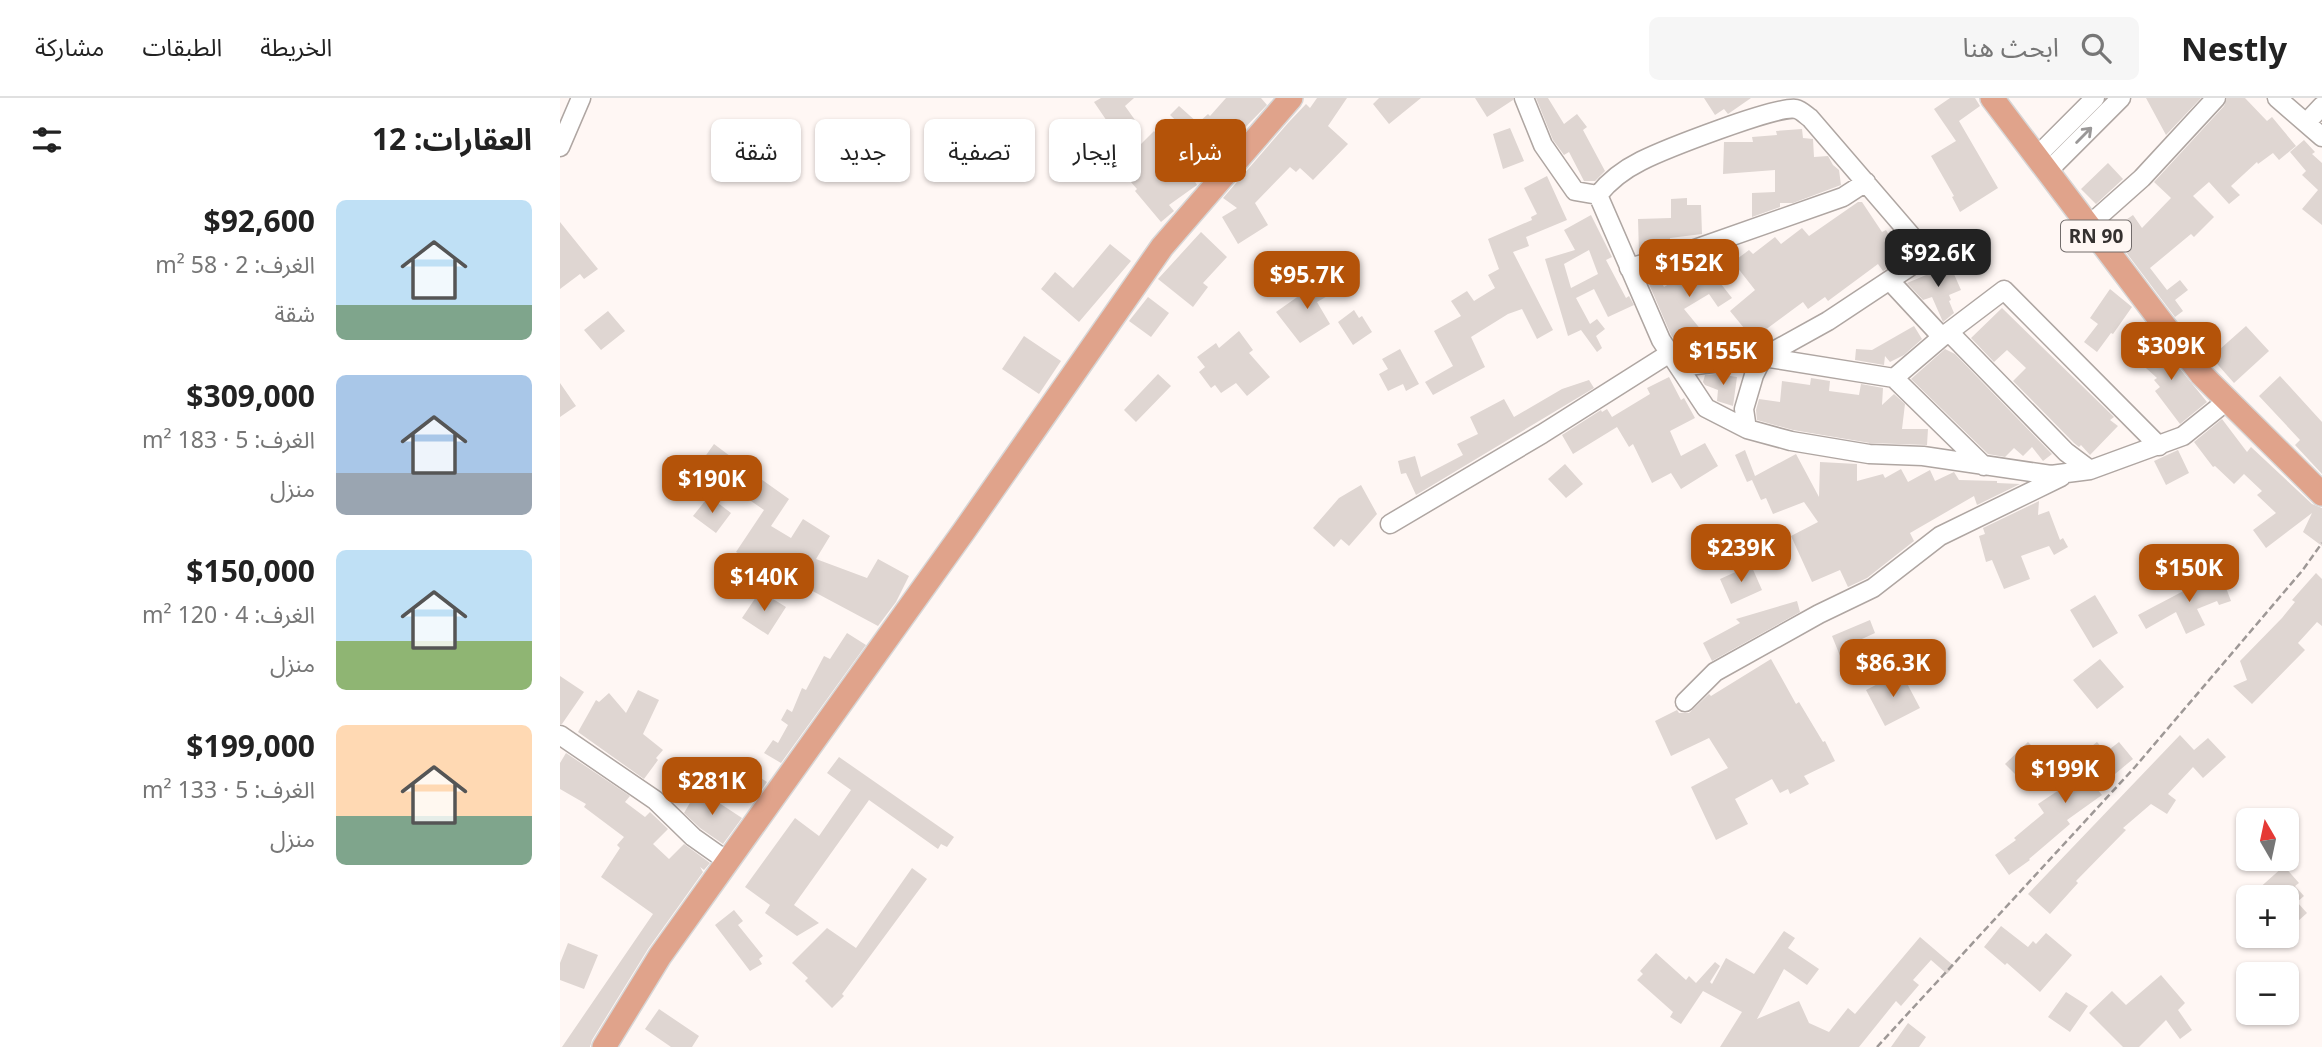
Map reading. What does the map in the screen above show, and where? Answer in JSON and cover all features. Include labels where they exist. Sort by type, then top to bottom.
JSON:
[{"type":"main road","points":[[604,1047],[660,956],[964,531],[1162,247],[1292,98]]},
{"type":"main road","name":"RN 90","points":[[1992,98],[2201,374],[2322,494]]},
{"type":"street","points":[[560,147],[581,98]]},
{"type":"street","points":[[1524,98],[1543,145],[1575,191],[1598,195]]},
{"type":"street","points":[[2041,165],[2095,98]]},
{"type":"street","points":[[2041,165],[2121,98]]},
{"type":"street","points":[[2088,226],[2141,178],[2216,98]]},
{"type":"street","points":[[2277,98],[2322,137]]},
{"type":"street","points":[[2306,123],[2322,106]]},
{"type":"street","points":[[1598,195],[1607,184],[1639,162],[1706,134],[1796,109],[1810,118],[1922,248],[1920,260],[1890,281],[1828,321],[1763,357],[1754,375],[1744,409],[1747,429]]},
{"type":"street","points":[[1629,268],[1695,249],[1843,197],[1866,182]]},
{"type":"street","points":[[1598,195],[1661,340],[1706,408],[1747,429],[1791,442],[1856,452],[1923,456],[2051,475],[2090,470],[2183,436],[2228,400]]},
{"type":"street","points":[[1890,281],[2066,452],[2090,470]]},
{"type":"street","points":[[1894,378],[1945,334],[2004,290],[2159,446]]},
{"type":"street","points":[[1390,524],[1674,360],[1763,357],[1894,378],[1984,466]]},
{"type":"street","points":[[1685,702],[1715,672],[1819,614],[1873,588],[1940,536],[2070,473]]},
{"type":"street","points":[[560,735],[655,800],[693,837],[727,861]]},
{"type":"path","points":[[1878,1047],[2136,767],[2302,572],[2322,543]]},
{"type":"building","points":[[1101,98],[1134,98],[1125,106],[1134,119],[1106,119],[1094,102]]},
{"type":"building","points":[[1226,98],[1261,98],[1267,105],[1246,127],[1246,119],[1202,119],[1208,114],[1210,116]]},
{"type":"building","points":[[1317,98],[1347,98],[1328,126],[1348,144],[1313,180],[1300,168],[1296,172],[1290,167],[1255,203],[1268,225],[1238,244],[1222,217],[1237,208],[1223,198],[1237,182],[1246,182],[1246,171],[1306,104],[1310,108]]},
{"type":"building","points":[[1379,98],[1421,98],[1389,124],[1373,104]]},
{"type":"building","points":[[1475,98],[1513,98],[1513,100],[1487,117]]},
{"type":"building","points":[[1536,98],[1548,98],[1564,124],[1577,114],[1587,127],[1583,130],[1605,171],[1595,181],[1584,181],[1569,152],[1564,155],[1553,140]]},
{"type":"building","points":[[1704,98],[1751,98],[1728,114],[1724,109],[1715,115]]},
{"type":"building","points":[[1950,98],[1975,98],[1980,106],[1959,121],[1998,188],[1960,212],[1931,156],[1956,141],[1934,109]]},
{"type":"building","points":[[2146,98],[2201,98],[2166,135]]},
{"type":"building","points":[[2227,98],[2245,98],[2267,121],[2272,117],[2296,146],[2279,160],[2273,153],[2258,164],[2257,162],[2231,186],[2240,195],[2229,204],[2209,182],[2193,196],[2214,217],[2194,237],[2191,234],[2150,268],[2167,290],[2180,280],[2188,290],[2175,300],[2183,311],[2175,317],[2110,231],[2133,215],[2142,228],[2171,198],[2154,182],[2224,106]]},
{"type":"building","points":[[1179,106],[1194,119],[1174,119],[1170,115]]},
{"type":"building","points":[[1510,128],[1524,161],[1503,169],[1493,134]]},
{"type":"building","points":[[1802,129],[1803,138],[1813,139],[1814,157],[1828,156],[1839,170],[1841,185],[1793,203],[1780,203],[1780,207],[1752,217],[1752,193],[1775,192],[1775,170],[1723,174],[1724,142],[1753,142],[1752,137],[1777,135],[1776,131]]},
{"type":"building","points":[[1154,131],[1155,182],[1195,182],[1197,185],[1169,205],[1174,211],[1161,222],[1135,191],[1137,189],[1131,182],[1141,182],[1141,144]]},
{"type":"building","points":[[2304,140],[2315,152],[2312,154],[2322,163],[2322,225],[2302,209],[2318,190],[2302,175],[2306,171],[2290,152]]},
{"type":"building","points":[[2108,163],[2123,179],[2096,204],[2081,189]]},
{"type":"building","points":[[1547,176],[1567,220],[1526,237],[1529,246],[1513,252],[1553,330],[1537,339],[1522,309],[1508,314],[1471,337],[1485,367],[1433,395],[1425,382],[1453,366],[1434,331],[1461,316],[1451,301],[1467,291],[1474,301],[1495,288],[1488,275],[1499,269],[1488,239],[1532,220],[1531,217],[1537,214],[1524,188]]},
{"type":"building","points":[[1687,198],[1687,205],[1701,205],[1702,234],[1670,238],[1670,244],[1639,253],[1638,219],[1671,218],[1671,199]]},
{"type":"building","points":[[1858,202],[1862,202],[1882,232],[1886,230],[1903,258],[1883,271],[1878,264],[1828,301],[1825,297],[1808,309],[1803,302],[1753,339],[1730,311],[1755,290],[1733,262],[1749,250],[1753,254],[1775,237],[1781,244],[1802,228],[1809,236]]},
{"type":"building","points":[[1591,215],[1612,257],[1606,260],[1626,298],[1629,296],[1634,305],[1608,317],[1594,289],[1576,298],[1590,324],[1597,319],[1605,329],[1596,336],[1602,348],[1597,352],[1581,330],[1568,336],[1545,259],[1575,250],[1564,230]],"holes":[[[1589,250],[1598,274],[1571,288],[1564,264]]]},
{"type":"building","points":[[560,222],[598,269],[584,279],[580,274],[560,289]]},
{"type":"building","points":[[1201,232],[1227,257],[1203,283],[1208,287],[1193,307],[1158,279]]},
{"type":"building","points":[[1110,244],[1131,261],[1079,322],[1041,289],[1055,272],[1073,288]]},
{"type":"building","points":[[1716,259],[1731,275],[1721,284],[1732,298],[1718,307],[1709,294],[1684,309],[1702,331],[1682,348],[1671,335],[1649,284],[1659,278],[1664,287],[1692,270],[1696,276]]},
{"type":"building","points":[[1950,265],[1961,290],[1949,295],[1954,313],[1943,322],[1932,297],[1923,300],[1907,283]]},
{"type":"building","points":[[1326,275],[1336,291],[1317,302],[1330,324],[1300,343],[1276,312]]},
{"type":"building","points":[[2110,289],[2132,307],[2097,352],[2084,342],[2098,324],[2090,318]]},
{"type":"building","points":[[1148,297],[1169,313],[1151,337],[1129,321]]},
{"type":"building","points":[[2002,308],[2114,417],[2110,420],[2118,426],[2090,455],[2081,445],[2079,447],[2074,443],[2013,381],[2026,368],[2007,350],[1994,362],[1971,338]]},
{"type":"building","points":[[1354,310],[1359,318],[1362,316],[1372,332],[1353,345],[1338,322]]},
{"type":"building","points":[[608,311],[625,331],[601,350],[584,330]]},
{"type":"building","points":[[1914,326],[1922,339],[1904,355],[1890,362],[1885,356],[1884,365],[1855,360],[1856,349],[1872,350]]},
{"type":"building","points":[[2246,326],[2269,351],[2234,383],[2211,357]]},
{"type":"building","points":[[1239,331],[1253,350],[1249,353],[1270,377],[1247,396],[1236,383],[1221,393],[1215,385],[1211,388],[1199,372],[1205,367],[1197,357],[1216,343],[1219,348]]},
{"type":"building","points":[[1024,336],[1061,361],[1039,394],[1002,369]]},
{"type":"building","points":[[2154,337],[2207,402],[2180,424],[2155,391],[2160,387],[2154,380],[2157,378],[2136,359]]},
{"type":"building","points":[[1400,349],[1419,384],[1406,391],[1403,384],[1388,391],[1379,374],[1388,369],[1382,359]]},
{"type":"building","points":[[1945,349],[1955,354],[2052,454],[2043,461],[2032,447],[2023,456],[2014,448],[2005,457],[1988,454],[1911,379]]},
{"type":"building","points":[[1158,374],[1171,386],[1136,422],[1124,410]]},
{"type":"building","points":[[1705,375],[1737,377],[1733,406],[1717,401],[1718,390],[1703,382]]},
{"type":"building","points":[[2280,376],[2322,422],[2322,474],[2295,445],[2300,440],[2259,396]]},
{"type":"building","points":[[1669,377],[1681,400],[1684,398],[1695,418],[1670,431],[1681,456],[1705,443],[1718,466],[1681,489],[1671,473],[1652,483],[1633,444],[1629,447],[1617,427],[1573,454],[1562,435],[1601,410],[1602,412],[1607,409],[1612,417],[1650,394],[1647,388]]},
{"type":"building","points":[[1811,378],[1830,381],[1829,391],[1859,395],[1861,384],[1883,388],[1882,405],[1894,394],[1905,404],[1902,429],[1928,429],[1927,445],[1870,443],[1793,430],[1757,420],[1759,399],[1780,402],[1782,381],[1810,385]]},
{"type":"building","points":[[1589,380],[1594,388],[1416,495],[1406,473],[1401,474],[1398,461],[1415,456],[1421,477],[1463,455],[1457,444],[1478,434],[1470,417],[1504,399],[1514,417],[1562,389]]},
{"type":"building","points":[[560,383],[576,406],[560,417]]},
{"type":"building","points":[[2222,419],[2247,452],[2251,447],[2312,504],[2322,508],[2322,546],[2303,532],[2312,513],[2266,548],[2253,530],[2276,513],[2257,495],[2262,491],[2244,474],[2234,484],[2213,467],[2194,442]]},
{"type":"building","points":[[714,444],[734,459],[725,471],[718,466],[713,474],[699,465]]},
{"type":"building","points":[[1745,450],[1755,476],[1796,454],[1819,497],[1820,462],[1857,464],[1857,481],[1883,474],[1885,478],[1901,469],[1908,482],[1930,470],[1935,481],[1954,472],[1959,480],[2020,484],[1977,505],[1974,496],[1910,533],[1914,541],[1867,578],[1848,587],[1840,570],[1812,582],[1791,536],[1818,522],[1804,502],[1773,514],[1766,498],[1761,500],[1752,480],[1747,482],[1735,455]]},
{"type":"building","points":[[2178,450],[2189,473],[2166,485],[2154,461]]},
{"type":"building","points":[[1565,464],[1583,484],[1566,498],[1548,479]]},
{"type":"building","points":[[751,472],[789,499],[771,526],[791,538],[803,519],[830,536],[816,559],[867,578],[878,559],[909,576],[896,602],[878,626],[805,587],[807,585],[774,573],[736,552],[764,510],[738,492]]},
{"type":"building","points":[[1361,485],[1377,514],[1349,546],[1341,539],[1334,547],[1313,528],[1339,498]]},
{"type":"building","points":[[709,496],[731,513],[716,533],[693,516]]},
{"type":"building","points":[[2039,501],[2038,515],[2049,511],[2060,540],[2063,538],[2068,547],[2054,555],[2049,546],[2021,556],[2030,579],[2004,589],[1992,560],[1986,562],[1979,536],[1985,534],[1983,528]]},
{"type":"building","points":[[1751,565],[1762,590],[1731,604],[1720,579]]},
{"type":"building","points":[[2220,572],[2231,601],[2219,605],[2217,601],[2197,609],[2205,625],[2186,634],[2176,612],[2146,629],[2138,615],[2191,587],[2190,584]]},
{"type":"building","points":[[2316,573],[2322,579],[2322,626],[2317,622],[2298,643],[2305,650],[2252,704],[2233,686],[2247,680],[2240,661],[2282,618],[2295,602],[2292,600]]},
{"type":"building","points":[[760,591],[786,607],[768,635],[742,618]]},
{"type":"building","points":[[2095,595],[2118,633],[2093,648],[2070,610]]},
{"type":"building","points":[[1797,601],[1800,612],[1712,661],[1703,643],[1740,623],[1736,619]]},
{"type":"building","points":[[1870,620],[1875,633],[1851,644],[1861,667],[1847,673],[1832,636]]},
{"type":"building","points":[[847,633],[866,645],[781,763],[764,753],[773,740],[778,743],[788,725],[781,720],[787,709],[792,712],[802,688],[806,690],[824,656],[830,659]]},
{"type":"building","points":[[1771,659],[1796,704],[1799,702],[1835,761],[1804,776],[1809,784],[1790,794],[1788,789],[1780,793],[1772,779],[1735,799],[1748,824],[1716,840],[1691,787],[1728,768],[1709,738],[1671,756],[1655,721],[1677,710],[1679,713],[1689,713],[1709,694],[1711,696]]},
{"type":"building","points":[[2100,659],[2124,687],[2097,709],[2073,680]]},
{"type":"building","points":[[1901,672],[1920,708],[1885,726],[1866,690]]},
{"type":"building","points":[[560,676],[584,692],[562,724],[560,724]]},
{"type":"building","points":[[638,690],[659,700],[643,734],[663,750],[644,779],[578,732],[596,700],[599,702],[609,693],[626,713]]},
{"type":"building","points":[[2180,735],[2194,750],[2208,738],[2226,757],[2203,778],[2193,767],[2168,794],[2176,800],[2167,814],[2151,804],[2123,828],[2126,830],[2076,881],[2078,883],[2050,914],[2028,894]]},
{"type":"building","points":[[2028,742],[2045,760],[2022,781],[2005,764]]},
{"type":"building","points":[[2097,742],[2106,752],[2119,742],[2133,759],[2097,789],[2102,795],[2067,820],[2070,824],[2009,875],[1995,855],[2016,840],[2014,838],[2044,813],[2038,804],[2077,778],[2072,772],[2093,755],[2088,749]]},
{"type":"building","points":[[566,753],[630,796],[625,802],[645,817],[650,812],[668,829],[653,844],[669,859],[684,844],[710,863],[704,870],[700,867],[703,872],[648,949],[590,1047],[562,1047],[653,914],[601,877],[624,837],[584,807],[586,804],[560,789],[560,763]]},
{"type":"building","points":[[839,757],[954,837],[947,847],[941,844],[938,849],[869,800],[794,905],[819,923],[797,936],[765,913],[770,905],[745,887],[795,818],[819,836],[851,790],[827,773]]},
{"type":"building","points":[[734,761],[767,782],[756,798],[724,777]]},
{"type":"building","points":[[698,789],[742,818],[723,844],[684,813]]},
{"type":"building","points":[[912,868],[927,879],[842,994],[844,996],[832,1008],[805,981],[808,978],[792,963],[827,928],[856,948]]},
{"type":"building","points":[[2277,872],[2289,872],[2299,883],[2296,885],[2263,885]]},
{"type":"building","points":[[2299,904],[2307,913],[2299,920]]},
{"type":"building","points":[[734,910],[743,921],[738,925],[763,956],[759,959],[762,964],[750,971],[715,925]]},
{"type":"building","points":[[2001,926],[2028,947],[2033,941],[2036,944],[2046,933],[2072,955],[2040,992],[1984,947]]},
{"type":"building","points":[[1784,931],[1795,938],[1788,948],[1819,969],[1807,985],[1784,969],[1757,1019],[1799,1001],[1809,1023],[1829,1032],[1848,1008],[1855,1014],[1920,937],[1954,966],[1947,974],[1931,960],[1913,980],[1919,985],[1901,1006],[1896,1001],[1859,1047],[1720,1047],[1742,1012],[1703,991],[1681,1024],[1670,1017],[1673,1012],[1637,980],[1643,974],[1640,971],[1656,953],[1686,980],[1689,976],[1696,983],[1715,962],[1720,966],[1710,982],[1712,984],[1726,958],[1754,974]]},
{"type":"building","points":[[568,943],[598,955],[584,989],[560,980],[560,963]]},
{"type":"building","points":[[2161,975],[2185,1003],[2178,1010],[2192,1030],[2180,1039],[2166,1020],[2139,1047],[2123,1047],[2089,1013],[2112,991],[2126,1005]]},
{"type":"building","points":[[2066,992],[2088,1006],[2070,1032],[2048,1017]]},
{"type":"building","points":[[659,1009],[699,1036],[692,1047],[671,1047],[645,1029]]},
{"type":"building","points":[[1908,1023],[1926,1037],[1919,1047],[1891,1047]]}]
